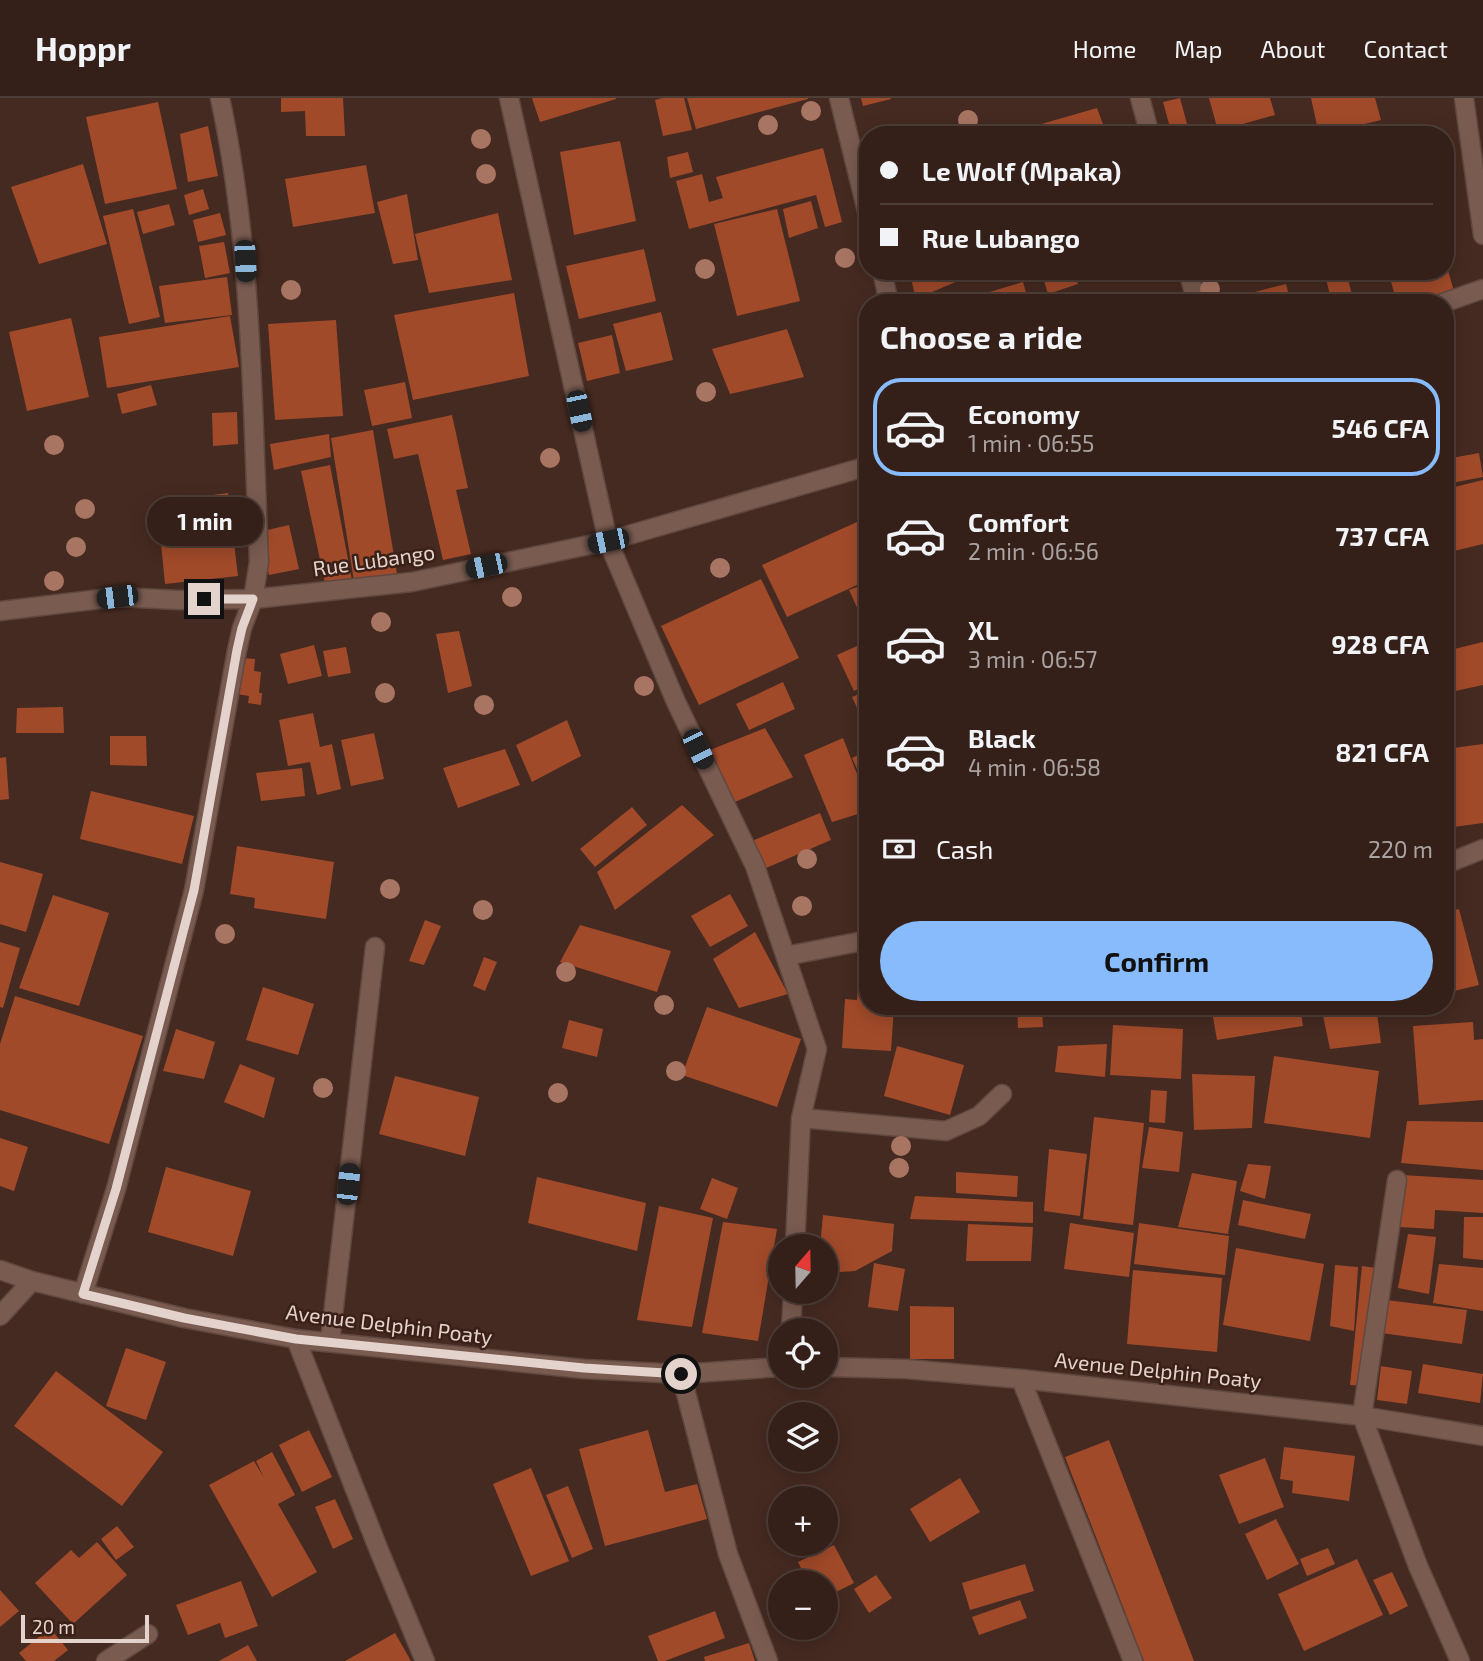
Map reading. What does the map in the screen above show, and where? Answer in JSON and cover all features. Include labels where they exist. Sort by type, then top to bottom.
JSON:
[{"type":"street","points":[[83,1294],[116,1189],[194,890],[237,650],[253,599],[259,562],[245,261],[231,149],[220,98]]},
{"type":"street","points":[[509,98],[608,541],[676,702],[755,866],[817,1049],[801,1118],[796,1234]]},
{"type":"street","points":[[839,98],[859,179]]},
{"type":"street","points":[[1140,98],[1148,126]]},
{"type":"street","points":[[1464,98],[1483,235]]},
{"type":"street","points":[[1454,299],[1483,289]]},
{"type":"street","name":"Rue Lubango","points":[[0,611],[117,597],[253,599],[412,582],[608,541],[859,469]]},
{"type":"street","points":[[1454,861],[1483,849]]},
{"type":"street","points":[[786,956],[859,942]]},
{"type":"street","points":[[330,1342],[375,947]]},
{"type":"street","points":[[801,1118],[946,1131],[979,1116],[1002,1094]]},
{"type":"street","points":[[1397,1180],[1363,1416],[1418,1566],[1461,1661]]},
{"type":"street","name":"Avenue Delphin Poaty","points":[[0,1270],[32,1281],[184,1318],[296,1339],[584,1368],[681,1374],[768,1368]]},
{"type":"street","points":[[0,1316],[32,1281]]},
{"type":"street","points":[[296,1339],[425,1661]]},
{"type":"street","name":"Avenue Delphin Poaty","points":[[838,1367],[906,1369],[1021,1379],[1363,1416],[1483,1436]]},
{"type":"street","points":[[681,1374],[728,1554],[768,1661]]},
{"type":"street","points":[[1021,1379],[1133,1661]]},
{"type":"street","points":[[106,1661],[148,1634]]},
{"type":"building","points":[[281,98],[343,98],[345,136],[306,136],[305,111],[281,112]]},
{"type":"building","points":[[532,98],[616,98],[616,99],[540,122]]},
{"type":"building","points":[[684,98],[692,130],[663,136],[655,100]]},
{"type":"building","points":[[687,98],[808,98],[808,99],[696,129]]},
{"type":"building","points":[[861,98],[891,98],[891,99],[863,106]]},
{"type":"building","points":[[1180,98],[1188,126],[1170,126],[1163,102]]},
{"type":"building","points":[[1209,98],[1270,98],[1275,115],[1236,126],[1217,126]]},
{"type":"building","points":[[1311,98],[1375,98],[1381,120],[1356,126],[1317,126]]},
{"type":"building","points":[[158,102],[177,189],[105,204],[86,117]]},
{"type":"building","points":[[1097,108],[1104,126],[1034,126]]},
{"type":"building","points":[[208,126],[218,176],[188,182],[180,134]]},
{"type":"building","points":[[620,141],[636,221],[574,235],[560,152]]},
{"type":"building","points":[[823,148],[842,222],[825,227],[816,195],[689,229],[676,181],[702,174],[709,202],[723,198],[716,177]]},
{"type":"building","points":[[688,152],[693,172],[670,178],[667,157]]},
{"type":"building","points":[[83,164],[107,244],[39,264],[11,187]]},
{"type":"building","points":[[366,165],[375,213],[293,227],[285,179]]},
{"type":"building","points":[[203,189],[209,209],[189,215],[184,195]]},
{"type":"building","points":[[407,194],[418,260],[393,264],[377,202]]},
{"type":"building","points":[[811,201],[818,228],[789,238],[783,209]]},
{"type":"building","points":[[169,204],[175,225],[143,234],[137,212]]},
{"type":"building","points":[[133,209],[160,317],[129,324],[103,216]]},
{"type":"building","points":[[777,209],[800,301],[737,316],[714,224]]},
{"type":"building","points":[[220,213],[226,235],[198,242],[193,220]]},
{"type":"building","points":[[498,213],[512,280],[429,293],[415,234]]},
{"type":"building","points":[[224,242],[230,273],[205,278],[199,246]]},
{"type":"building","points":[[644,249],[656,301],[579,319],[566,266]]},
{"type":"building","points":[[227,277],[232,315],[165,323],[159,286]]},
{"type":"building","points":[[911,280],[960,280],[928,294],[915,294]]},
{"type":"building","points":[[1044,280],[1077,280],[1078,284],[1048,294]]},
{"type":"building","points":[[1326,280],[1348,280],[1352,294],[1330,294]]},
{"type":"building","points":[[1391,280],[1451,280],[1455,295],[1454,294],[1394,294]]},
{"type":"building","points":[[1023,282],[1026,294],[983,294]]},
{"type":"building","points":[[1286,284],[1289,294],[1247,294]]},
{"type":"building","points":[[514,293],[529,376],[413,400],[394,315]]},
{"type":"building","points":[[661,312],[673,360],[626,371],[613,324]]},
{"type":"building","points":[[230,316],[239,367],[107,388],[99,337]]},
{"type":"building","points":[[71,318],[89,397],[27,411],[9,332]]},
{"type":"building","points":[[336,320],[343,416],[275,420],[268,324]]},
{"type":"building","points":[[787,329],[804,377],[730,394],[712,349]]},
{"type":"building","points":[[612,335],[620,373],[587,381],[578,343]]},
{"type":"building","points":[[405,382],[412,418],[372,426],[364,390]]},
{"type":"building","points":[[151,385],[157,405],[122,414],[117,394]]},
{"type":"building","points":[[237,412],[238,444],[213,446],[212,413]]},
{"type":"building","points":[[452,415],[468,488],[456,490],[471,554],[443,560],[418,454],[394,459],[387,429]]},
{"type":"building","points":[[373,430],[397,574],[354,581],[331,438]]},
{"type":"building","points":[[329,434],[331,457],[274,470],[270,444]]},
{"type":"building","points":[[1479,453],[1483,477],[1454,482],[1454,458]]},
{"type":"building","points":[[330,465],[352,580],[325,583],[301,471]]},
{"type":"building","points":[[1483,480],[1483,544],[1454,551],[1454,487]]},
{"type":"building","points":[[228,493],[238,576],[165,584],[157,502]]},
{"type":"building","points":[[859,521],[859,584],[787,617],[762,565]]},
{"type":"building","points":[[289,525],[299,569],[269,575],[259,532]]},
{"type":"building","points":[[761,579],[799,658],[699,705],[661,626]]},
{"type":"building","points":[[859,586],[859,612],[849,590]]},
{"type":"building","points":[[459,631],[472,686],[448,693],[436,634]]},
{"type":"building","points":[[1483,642],[1483,685],[1454,691],[1454,649]]},
{"type":"building","points":[[314,645],[322,676],[288,684],[280,654]]},
{"type":"building","points":[[859,645],[859,688],[854,691],[837,655]]},
{"type":"building","points":[[346,647],[351,673],[328,677],[323,651]]},
{"type":"building","points":[[242,658],[255,659],[254,671],[261,672],[261,705],[248,703],[249,696],[237,694]]},
{"type":"building","points":[[783,682],[795,709],[749,730],[736,704]]},
{"type":"building","points":[[859,694],[859,712],[852,697]]},
{"type":"building","points":[[63,707],[64,733],[16,733],[17,708]]},
{"type":"building","points":[[313,713],[320,747],[332,744],[341,789],[317,795],[310,762],[288,766],[279,720]]},
{"type":"building","points":[[567,720],[581,756],[532,782],[516,745]]},
{"type":"building","points":[[765,728],[793,777],[735,802],[710,750]]},
{"type":"building","points":[[374,733],[384,779],[351,786],[341,740]]},
{"type":"building","points":[[110,736],[146,736],[147,766],[110,765]]},
{"type":"building","points":[[843,738],[859,779],[859,814],[832,822],[804,755]]},
{"type":"building","points":[[1483,744],[1483,823],[1454,827],[1454,748]]},
{"type":"building","points":[[505,749],[520,785],[458,808],[443,768]]},
{"type":"building","points":[[859,754],[859,773],[852,758]]},
{"type":"building","points":[[6,757],[9,799],[0,800],[0,758]]},
{"type":"building","points":[[302,768],[305,796],[261,801],[256,773]]},
{"type":"building","points":[[91,791],[194,816],[182,864],[80,839]]},
{"type":"building","points":[[682,805],[714,835],[615,910],[597,872]]},
{"type":"building","points":[[632,807],[647,825],[595,867],[580,849]]},
{"type":"building","points":[[820,813],[831,840],[759,871],[747,843]]},
{"type":"building","points":[[237,846],[334,862],[326,919],[254,908],[255,898],[230,894]]},
{"type":"building","points":[[0,862],[43,874],[26,932],[0,924]]},
{"type":"building","points":[[730,894],[748,926],[710,947],[691,916]]},
{"type":"building","points":[[53,895],[109,913],[79,1006],[19,988]]},
{"type":"building","points":[[1459,909],[1479,985],[1454,991],[1454,910]]},
{"type":"building","points":[[425,920],[441,926],[424,965],[409,961]]},
{"type":"building","points":[[580,925],[671,951],[657,992],[560,962]]},
{"type":"building","points":[[755,932],[788,994],[739,1008],[713,959]]},
{"type":"building","points":[[0,942],[20,948],[3,1008],[0,1007]]},
{"type":"building","points":[[484,957],[497,962],[485,991],[473,986]]},
{"type":"building","points":[[859,969],[859,1015],[893,1015],[891,1051],[842,1048],[845,999],[857,1000]]},
{"type":"building","points":[[263,987],[314,1004],[298,1055],[246,1040]]},
{"type":"building","points":[[15,996],[143,1036],[109,1144],[0,1110],[0,1044]]},
{"type":"building","points":[[707,1007],[801,1039],[777,1107],[682,1075]]},
{"type":"building","points":[[1017,1015],[1042,1015],[1043,1027],[1018,1028]]},
{"type":"building","points":[[1213,1015],[1301,1015],[1303,1026],[1217,1040]]},
{"type":"building","points":[[1323,1015],[1377,1015],[1381,1043],[1330,1049]]},
{"type":"building","points":[[569,1020],[603,1029],[597,1057],[562,1048]]},
{"type":"building","points":[[1473,1022],[1474,1040],[1483,1039],[1483,1100],[1419,1105],[1413,1026]]},
{"type":"building","points":[[1113,1025],[1183,1029],[1181,1079],[1110,1075]]},
{"type":"building","points":[[176,1029],[215,1042],[204,1079],[163,1071]]},
{"type":"building","points":[[1107,1044],[1105,1077],[1055,1072],[1058,1046]]},
{"type":"building","points":[[897,1046],[964,1065],[950,1115],[884,1096]]},
{"type":"building","points":[[1274,1056],[1379,1071],[1370,1138],[1264,1123]]},
{"type":"building","points":[[240,1064],[275,1078],[264,1118],[224,1102]]},
{"type":"building","points":[[1192,1074],[1255,1076],[1252,1128],[1194,1130]]},
{"type":"building","points":[[395,1076],[479,1097],[465,1156],[379,1134]]},
{"type":"building","points":[[1151,1090],[1167,1091],[1165,1123],[1149,1122]]},
{"type":"building","points":[[1094,1117],[1144,1123],[1133,1225],[1083,1219]]},
{"type":"building","points":[[1407,1121],[1483,1122],[1483,1170],[1401,1163]]},
{"type":"building","points":[[1149,1127],[1183,1132],[1179,1172],[1142,1168]]},
{"type":"building","points":[[0,1138],[28,1147],[14,1191],[0,1186]]},
{"type":"building","points":[[1049,1149],[1087,1154],[1080,1216],[1044,1211]]},
{"type":"building","points":[[1248,1164],[1271,1166],[1265,1199],[1240,1191]]},
{"type":"building","points":[[166,1167],[251,1191],[233,1256],[148,1232]]},
{"type":"building","points":[[956,1172],[1018,1176],[1017,1197],[956,1193]]},
{"type":"building","points":[[1192,1173],[1237,1181],[1228,1234],[1178,1227]]},
{"type":"building","points":[[1403,1175],[1483,1180],[1483,1213],[1435,1210],[1434,1229],[1399,1227]]},
{"type":"building","points":[[537,1177],[646,1203],[637,1251],[528,1223]]},
{"type":"building","points":[[712,1178],[738,1188],[727,1219],[700,1209]]},
{"type":"building","points":[[915,1196],[1033,1202],[1033,1223],[910,1219]]},
{"type":"building","points":[[1243,1200],[1311,1214],[1305,1239],[1238,1225]]},
{"type":"building","points":[[659,1206],[713,1218],[692,1327],[637,1320]]},
{"type":"building","points":[[823,1215],[894,1224],[892,1251],[855,1271],[838,1272],[838,1234],[821,1234]]},
{"type":"building","points":[[1464,1217],[1483,1217],[1483,1260],[1463,1258]]},
{"type":"building","points":[[723,1222],[777,1229],[776,1234],[768,1234],[768,1282],[758,1341],[702,1333]]},
{"type":"building","points":[[1070,1223],[1134,1233],[1129,1277],[1064,1269]]},
{"type":"building","points":[[1139,1223],[1229,1236],[1225,1275],[1134,1264]]},
{"type":"building","points":[[968,1224],[1033,1227],[1031,1261],[966,1261]]},
{"type":"building","points":[[1408,1234],[1436,1237],[1429,1294],[1398,1288]]},
{"type":"building","points":[[1236,1248],[1324,1264],[1310,1341],[1223,1325]]},
{"type":"building","points":[[874,1263],[905,1269],[898,1311],[868,1307]]},
{"type":"building","points":[[1439,1264],[1483,1268],[1483,1311],[1433,1303]]},
{"type":"building","points":[[1335,1265],[1358,1267],[1354,1331],[1330,1326]]},
{"type":"building","points":[[1362,1266],[1376,1268],[1363,1386],[1350,1385]]},
{"type":"building","points":[[1133,1270],[1222,1278],[1217,1352],[1127,1344]]},
{"type":"building","points":[[1386,1300],[1467,1310],[1462,1344],[1381,1333]]},
{"type":"building","points":[[910,1306],[954,1307],[954,1359],[910,1359]]},
{"type":"building","points":[[126,1348],[166,1362],[146,1420],[106,1406]]},
{"type":"building","points":[[1423,1364],[1483,1374],[1480,1403],[1418,1393]]},
{"type":"building","points":[[1381,1366],[1412,1371],[1407,1404],[1377,1400]]},
{"type":"building","points":[[56,1371],[163,1452],[122,1506],[14,1426]]},
{"type":"building","points":[[309,1430],[332,1477],[302,1492],[279,1445]]},
{"type":"building","points":[[648,1430],[665,1492],[697,1484],[707,1519],[605,1546],[579,1449]]},
{"type":"building","points":[[1109,1440],[1194,1661],[1144,1661],[1065,1457]]},
{"type":"building","points":[[1284,1447],[1355,1456],[1349,1501],[1292,1493],[1293,1481],[1280,1479]]},
{"type":"building","points":[[272,1452],[295,1495],[278,1504],[317,1572],[272,1597],[209,1485],[254,1461],[264,1478],[256,1461]]},
{"type":"building","points":[[1265,1458],[1284,1507],[1239,1524],[1219,1475]]},
{"type":"building","points":[[531,1468],[569,1561],[531,1576],[493,1484]]},
{"type":"building","points":[[960,1478],[980,1512],[930,1542],[910,1509]]},
{"type":"building","points":[[568,1486],[593,1549],[572,1558],[546,1495]]},
{"type":"building","points":[[335,1499],[353,1539],[333,1549],[315,1507]]},
{"type":"building","points":[[1276,1519],[1299,1564],[1267,1580],[1245,1534]]},
{"type":"building","points":[[117,1526],[134,1547],[116,1560],[101,1539]]},
{"type":"building","points":[[97,1542],[127,1575],[73,1624],[35,1583],[71,1550],[79,1558]]},
{"type":"building","points":[[1328,1548],[1335,1564],[1307,1576],[1300,1559]]},
{"type":"building","points":[[838,1553],[854,1583],[838,1591],[838,1570],[802,1570],[798,1562],[811,1556],[838,1556]]},
{"type":"building","points":[[1357,1559],[1383,1615],[1304,1651],[1278,1594]]},
{"type":"building","points":[[1025,1564],[1034,1591],[970,1610],[962,1583]]},
{"type":"building","points":[[1392,1572],[1408,1606],[1390,1615],[1373,1580]]},
{"type":"building","points":[[876,1575],[892,1598],[869,1613],[854,1589]]},
{"type":"building","points":[[241,1581],[258,1626],[225,1638],[220,1623],[188,1635],[176,1605]]},
{"type":"building","points":[[0,1590],[19,1611],[0,1627]]},
{"type":"building","points":[[1020,1600],[1027,1618],[979,1635],[972,1617]]},
{"type":"building","points":[[715,1611],[725,1638],[665,1661],[658,1661],[648,1636]]},
{"type":"building","points":[[50,1628],[68,1650],[54,1661],[26,1661],[19,1653]]},
{"type":"building","points":[[395,1633],[411,1661],[345,1661]]},
{"type":"building","points":[[749,1643],[755,1661],[705,1661],[704,1657]]},
{"type":"building","points":[[248,1645],[257,1661],[219,1661]]},
{"type":"route","points":[[204,599],[253,599],[237,650],[194,890],[116,1189],[83,1294],[184,1318],[296,1339],[584,1368],[681,1374]]}]
